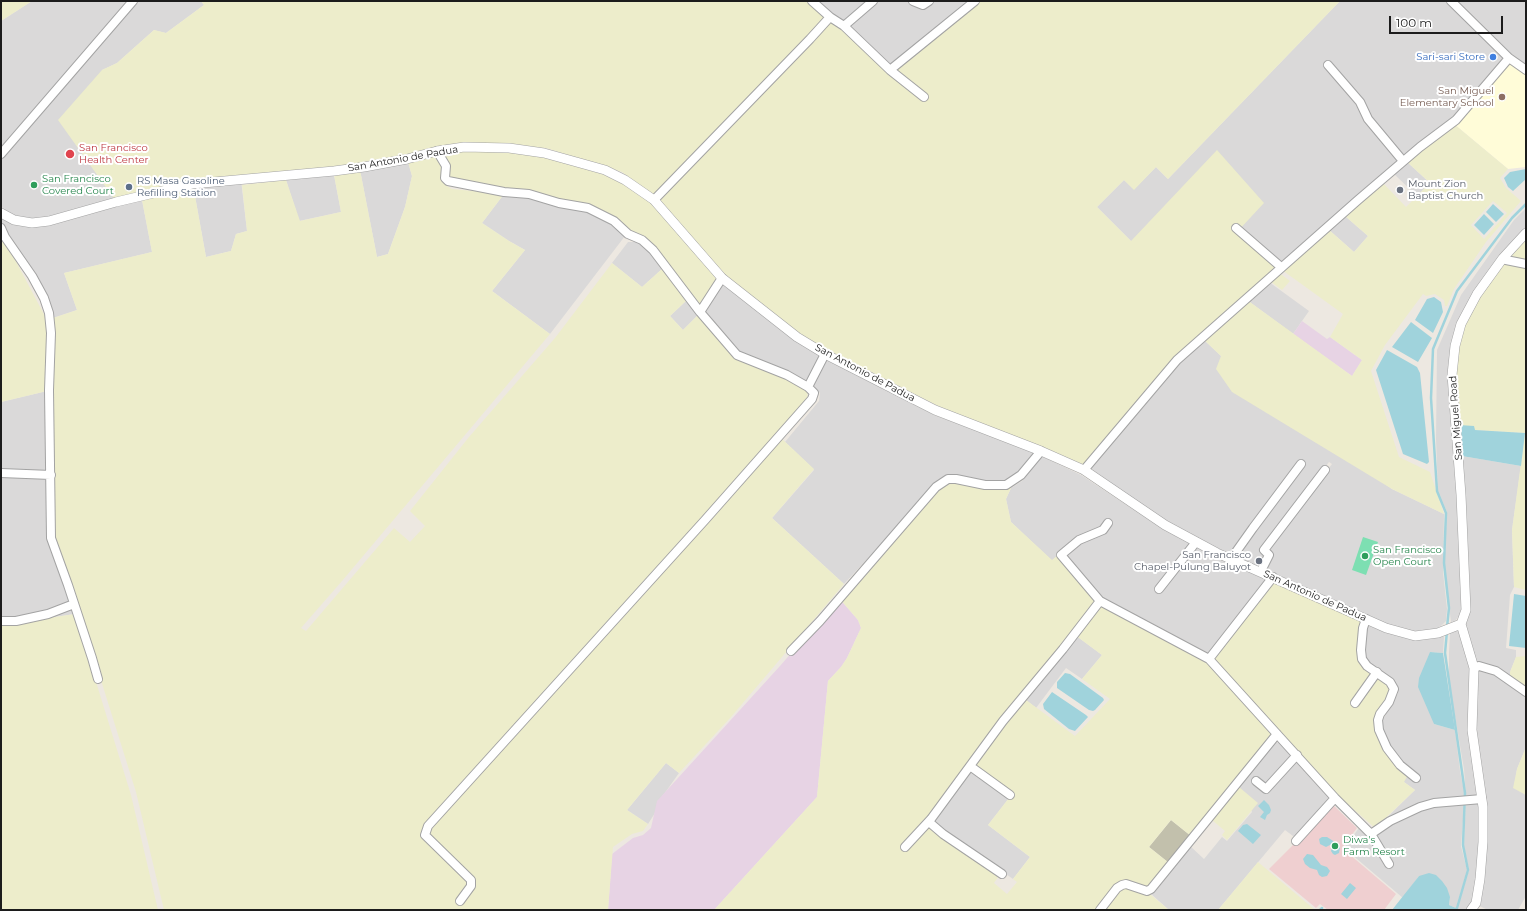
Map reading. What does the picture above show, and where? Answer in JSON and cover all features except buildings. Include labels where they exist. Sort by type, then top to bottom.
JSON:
[{"type":"street","points":[[1,154],[133,1]]},
{"type":"street","points":[[812,1],[830,17],[844,26],[890,70],[924,97]]},
{"type":"street","points":[[844,26],[873,1]]},
{"type":"street","points":[[913,1],[923,5],[929,1]]},
{"type":"street","points":[[890,70],[975,1]]},
{"type":"street","points":[[1452,1],[1508,58],[1526,70]]},
{"type":"street","points":[[654,200],[830,17]]},
{"type":"street","points":[[1084,470],[1177,360],[1281,267],[1403,162],[1456,120],[1508,58]]},
{"type":"street","points":[[1328,65],[1360,102],[1368,119],[1403,162]]},
{"type":"street","name":"San Antonio de Padua","points":[[1,214],[21,222],[32,223],[49,221],[116,202],[192,184],[342,170],[407,159],[437,151],[464,147],[509,148],[544,153],[605,170],[625,180],[654,200],[722,278],[797,337],[825,354],[935,410],[1041,450],[1084,470],[1164,525],[1196,542],[1386,628],[1415,636],[1438,632],[1457,625]]},
{"type":"street","points":[[437,151],[446,166],[445,178],[448,181],[504,192],[529,194],[559,203],[588,208],[614,221],[630,236],[642,240],[653,250],[700,312],[737,355],[787,375],[808,387],[814,393],[812,399],[705,520],[428,826],[426,832],[427,837],[471,880],[471,886],[460,901]]},
{"type":"street","points":[[1,228],[5,237],[32,276],[44,298],[49,313],[51,333],[49,390],[51,538],[98,679]]},
{"type":"street","points":[[1236,228],[1281,267]]},
{"type":"street","name":"San Miguel Road","points":[[1457,625],[1466,610],[1461,495],[1452,375],[1454,346],[1461,324],[1477,294],[1503,258],[1526,234]]},
{"type":"street","points":[[1506,260],[1526,264]]},
{"type":"street","points":[[700,312],[722,278]]},
{"type":"street","points":[[808,387],[825,354]]},
{"type":"street","points":[[791,651],[820,621],[939,484],[948,479],[956,479],[985,485],[1006,485],[1022,475],[1041,450]]},
{"type":"street","points":[[1231,559],[1301,464]]},
{"type":"street","points":[[1261,572],[1269,555],[1264,550],[1325,470]]},
{"type":"street","points":[[1,473],[50,475]]},
{"type":"street","points":[[1108,523],[1102,530],[1079,540],[1061,555],[1100,601],[1209,659],[1335,798],[1358,819],[1371,834],[1389,864]]},
{"type":"street","points":[[1159,589],[1196,542]]},
{"type":"street","points":[[1209,659],[1272,577]]},
{"type":"street","points":[[905,847],[929,822],[1003,721],[1063,649],[1100,601]]},
{"type":"street","points":[[1,621],[16,621],[48,614],[74,604]]},
{"type":"street","points":[[1366,619],[1363,628],[1361,650],[1362,659],[1367,666],[1390,682],[1394,689],[1389,702],[1380,714],[1378,720],[1379,730],[1387,748],[1400,765],[1416,778]]},
{"type":"street","points":[[1457,625],[1474,668],[1472,730],[1482,799],[1483,842],[1480,879],[1476,904],[1471,910]]},
{"type":"street","points":[[1474,668],[1479,666],[1496,671],[1526,692]]},
{"type":"street","points":[[1355,703],[1377,672]]},
{"type":"street","points":[[1100,910],[1117,888],[1122,885],[1147,891],[1150,889],[1277,734]]},
{"type":"street","points":[[1256,781],[1266,789],[1297,755]]},
{"type":"street","points":[[970,766],[1010,795]]},
{"type":"street","points":[[1296,841],[1335,798]]},
{"type":"street","points":[[1371,834],[1390,821],[1420,807],[1434,803],[1482,799]]},
{"type":"street","points":[[929,822],[943,834],[1002,874]]},
{"type":"shaded area","points":[[32,1],[130,1],[1,151],[1,21]]},
{"type":"shaded area","points":[[136,1],[201,1],[204,5],[166,33],[154,30],[117,63],[102,70],[115,200],[33,220],[21,219],[5,211],[1,206],[1,155]]},
{"type":"shaded area","points":[[816,1],[970,1],[891,67]]},
{"type":"shaded area","points":[[1340,1],[1447,1],[1505,58],[1454,118],[1277,267],[1131,241],[1097,207],[1124,180],[1134,189],[1156,167],[1168,179]]},
{"type":"shaded area","points":[[1455,1],[1526,1],[1526,67],[1509,55]]},
{"type":"shaded area","name":"San Miguel Elementary School","points":[[1508,61],[1526,73],[1526,167],[1508,169],[1454,124]]},
{"type":"shaded area","points":[[1406,161],[1430,183],[1417,196],[1393,173]]},
{"type":"shaded area","points":[[408,162],[412,176],[405,207],[388,254],[377,257],[360,170]]},
{"type":"shaded area","points":[[334,175],[341,212],[299,221],[286,180]]},
{"type":"shaded area","points":[[241,180],[247,231],[236,234],[231,251],[206,257],[193,185]]},
{"type":"shaded area","points":[[504,194],[529,196],[587,209],[613,222],[625,236],[550,334],[492,291],[525,250],[482,223]]},
{"type":"shaded area","points":[[142,200],[152,252],[64,273],[77,310],[50,319],[1,226],[2,216],[20,224]]},
{"type":"shaded area","points":[[1526,208],[1526,227],[1500,254],[1474,292],[1458,494],[1462,608],[1459,616],[1455,621],[1451,622],[1444,564],[1447,512],[1438,491],[1436,439],[1437,350],[1461,295],[1514,220]]},
{"type":"shaded area","points":[[1345,216],[1368,236],[1354,252],[1328,229]]},
{"type":"shaded area","points":[[628,242],[639,242],[651,251],[662,269],[642,287],[612,263]]},
{"type":"shaded area","points":[[723,281],[821,356],[807,385],[738,354],[706,317],[704,308]]},
{"type":"shaded area","points":[[1269,282],[1309,311],[1293,334],[1247,300]]},
{"type":"shaded area","points":[[686,301],[699,314],[683,330],[670,316]]},
{"type":"shaded area","points":[[1302,321],[1327,339],[1330,337],[1362,360],[1352,376],[1293,334]]},
{"type":"shaded area","points":[[1203,339],[1221,356],[1392,489],[1444,514],[1443,572],[1447,609],[1446,621],[1442,625],[1436,629],[1416,632],[1387,625],[1265,569],[1272,558],[1270,551],[1273,540],[1332,464],[1329,462],[1270,538],[1260,570],[1166,522],[1090,468],[1178,361]]},
{"type":"shaded area","points":[[824,357],[934,415],[1035,452],[1019,475],[1005,482],[984,481],[958,476],[942,478],[844,584],[772,518],[814,470],[785,442],[819,401],[820,393],[812,385]]},
{"type":"shaded area","points":[[47,391],[47,540],[75,614],[1,625],[1,402]]},
{"type":"shaded area","points":[[1041,456],[1081,475],[1163,529],[1266,580],[1209,656],[1103,601],[1061,555],[1101,531],[1058,555],[1052,561],[1011,522],[1006,499],[1011,488],[1022,481]]},
{"type":"shaded area","points":[[1462,456],[1521,466],[1512,530],[1514,587],[1510,595],[1506,648],[1516,650],[1516,657],[1510,672],[1510,676],[1475,665],[1464,624]]},
{"type":"shaded area","points":[[839,598],[858,620],[861,628],[847,658],[828,681],[817,797],[714,910],[608,910],[612,854],[633,838],[643,835],[651,828],[657,801],[780,666]]},
{"type":"shaded area","points":[[1371,625],[1444,637],[1443,653],[1430,652],[1434,724],[1455,730],[1465,796],[1461,846],[1467,870],[1456,908],[1449,905],[1450,897],[1419,876],[1403,898],[1344,848],[1359,828],[1332,803],[1297,839],[1285,830],[1218,910],[1169,910],[1150,893],[1189,845],[1204,859],[1222,837],[1227,841],[1252,812],[1237,785],[1275,743],[1279,742],[1372,832],[1415,790],[1404,782],[1404,765],[1392,749],[1381,723],[1398,693],[1397,686],[1390,678],[1367,663],[1364,651],[1365,626]]},
{"type":"shaded area","points":[[1461,629],[1472,668],[1481,806],[1480,842],[1473,903],[1467,910],[1457,910],[1469,870],[1464,846],[1466,796],[1464,769],[1449,681],[1450,633]]},
{"type":"shaded area","points":[[1075,635],[1102,655],[1082,679],[1066,668],[1036,708],[1026,700],[1023,701]]},
{"type":"shaded area","points":[[1476,669],[1495,673],[1526,695],[1526,747],[1517,769],[1514,787],[1526,795],[1526,896],[1518,910],[1488,910],[1477,905],[1485,842],[1474,730]]},
{"type":"shaded area","points":[[666,763],[679,773],[662,797],[660,805],[648,824],[627,810]]},
{"type":"shaded area","points":[[970,770],[1010,797],[988,825],[1030,857],[1013,879],[963,844],[946,836],[934,822]]},
{"type":"shaded area","points":[[1331,803],[1357,828],[1342,848],[1396,894],[1384,910],[1328,910],[1320,904],[1316,908],[1269,869],[1297,841]]},
{"type":"shaded area","points":[[1171,820],[1191,836],[1169,863],[1149,847]]},
{"type":"green space","points":[[1,1],[32,1],[1,21]]},
{"type":"green space","points":[[201,1],[816,1],[829,13],[654,196],[622,172],[546,148],[501,145],[406,155],[334,167],[191,180],[115,200],[58,120],[102,70],[117,63],[154,30],[166,33],[204,5]]},
{"type":"green space","points":[[978,1],[1340,1],[1168,179],[1156,167],[1134,190],[1124,180],[1097,207],[1131,241],[1217,150],[1264,203],[1237,232],[1277,267],[1175,358],[1086,463],[1082,464],[938,406],[799,335],[724,275],[658,200],[829,21],[834,22],[890,72]]},
{"type":"green space","points":[[1454,124],[1508,169],[1500,178],[1506,188],[1521,201],[1486,242],[1454,289],[1447,306],[1445,306],[1444,300],[1435,294],[1426,296],[1423,294],[1385,345],[1371,371],[1399,457],[1430,472],[1444,514],[1392,489],[1232,392],[1216,369],[1221,356],[1203,339],[1247,300],[1352,376],[1362,360],[1330,337],[1343,314],[1282,270],[1328,229],[1354,252],[1368,236],[1345,216],[1383,183],[1406,207],[1430,183],[1406,161]],"holes":[[[1493,201],[1507,213],[1484,239],[1471,225]]]},
{"type":"green space","points":[[464,150],[501,151],[544,156],[621,180],[655,206],[720,278],[700,308],[652,250],[588,207],[449,183],[444,156],[445,154]]},
{"type":"green space","points":[[436,155],[440,157],[443,179],[447,186],[452,189],[504,194],[482,223],[525,250],[492,291],[550,334],[301,628],[306,631],[394,528],[410,542],[425,526],[410,511],[469,437],[555,338],[612,263],[642,287],[662,269],[686,301],[670,316],[683,330],[699,314],[725,346],[808,389],[807,402],[780,437],[814,469],[772,518],[844,584],[731,717],[679,773],[666,763],[627,810],[648,824],[643,831],[632,834],[613,847],[608,910],[164,910],[136,792],[94,658],[52,537],[50,319],[77,310],[64,273],[152,252],[142,200],[193,185],[206,257],[231,251],[236,234],[247,231],[242,185],[286,180],[300,221],[341,212],[334,175],[360,170],[377,257],[388,254],[405,207],[412,176],[408,162]]},
{"type":"green space","points":[[3,237],[47,320],[47,391],[1,402],[1,239]]},
{"type":"green space","points":[[1526,239],[1526,590],[1514,587],[1512,530],[1525,433],[1474,430],[1459,425],[1456,375],[1459,348],[1464,326],[1481,295],[1506,260]]},
{"type":"green space","points":[[1278,272],[1290,281],[1282,290],[1270,281]]},
{"type":"green space","points":[[958,482],[985,488],[1011,488],[1006,499],[1011,522],[1052,560],[1058,555],[1099,599],[1063,648],[1002,720],[927,821],[903,847],[907,849],[928,826],[944,840],[961,848],[998,877],[994,883],[1007,894],[1017,882],[1013,879],[1030,857],[988,825],[1012,794],[972,766],[1023,701],[1026,700],[1075,736],[1110,699],[1082,679],[1102,655],[1075,635],[1092,611],[1099,604],[1102,604],[1208,661],[1271,729],[1273,732],[1271,738],[1191,836],[1171,820],[1149,847],[1169,863],[1149,888],[1151,895],[1169,910],[714,910],[817,797],[828,681],[847,658],[861,628],[858,620],[839,598],[944,483]]},
{"type":"green space","name":"San Francisco Open Court","points":[[1363,537],[1378,542],[1366,575],[1352,570]]},
{"type":"green space","points":[[1273,583],[1359,620],[1362,624],[1359,660],[1385,679],[1392,691],[1375,720],[1379,736],[1408,775],[1404,782],[1415,790],[1375,828],[1337,795],[1214,658]]},
{"type":"green space","points":[[75,614],[131,795],[158,910],[1,910],[1,625]]},
{"type":"green space","points":[[1526,656],[1526,689],[1510,676],[1510,672],[1516,657]]},
{"type":"green space","points":[[1526,747],[1526,795],[1513,788],[1517,769]]},
{"type":"green space","points":[[1239,787],[1258,803],[1227,840],[1222,835],[1225,831],[1212,820]]},
{"type":"green space","points":[[1258,862],[1315,910],[1218,910]]},
{"type":"water","points":[[1526,169],[1526,179],[1513,191],[1508,187],[1504,178],[1510,172]]},
{"type":"water","points":[[1493,204],[1504,214],[1496,222],[1486,212]]},
{"type":"water","points":[[1484,214],[1494,224],[1484,235],[1474,225]]},
{"type":"water","points":[[1434,297],[1441,302],[1443,312],[1433,333],[1415,320],[1427,299]]},
{"type":"water","points":[[1411,322],[1432,338],[1418,362],[1392,347]]},
{"type":"water","points":[[1387,350],[1417,367],[1420,373],[1429,462],[1427,464],[1403,454],[1376,370]]},
{"type":"water","points":[[1459,425],[1474,426],[1475,430],[1525,433],[1521,466],[1462,456]]},
{"type":"water","points":[[1514,594],[1526,596],[1526,648],[1509,646]]},
{"type":"water","points":[[1430,652],[1443,653],[1455,730],[1434,724],[1418,687],[1419,678]]},
{"type":"water","points":[[1065,673],[1070,674],[1103,698],[1104,700],[1095,710],[1089,710],[1057,688],[1057,682]]},
{"type":"water","points":[[1052,692],[1088,717],[1075,731],[1069,729],[1044,709],[1043,704]]},
{"type":"water","points":[[1264,800],[1269,805],[1271,810],[1265,820],[1260,817],[1264,812],[1258,806]]},
{"type":"water","points":[[1247,824],[1261,835],[1253,844],[1238,831],[1243,825]]},
{"type":"water","name":"Diwa's Farm Resort","points":[[1322,837],[1327,837],[1338,844],[1340,848],[1339,853],[1335,855],[1331,851],[1332,846],[1330,845],[1326,847],[1320,844],[1319,839]]},
{"type":"water","points":[[1307,854],[1313,855],[1321,865],[1327,867],[1330,871],[1327,876],[1322,877],[1319,875],[1317,870],[1310,868],[1305,864],[1303,859]]},
{"type":"water","points":[[1429,873],[1436,875],[1447,888],[1450,897],[1449,905],[1456,908],[1454,910],[1392,910],[1419,876]]},
{"type":"water","points":[[1350,883],[1356,888],[1347,899],[1341,894]]},
{"type":"waterway","points":[[1447,627],[1449,608],[1444,563],[1446,513],[1437,491],[1431,398],[1433,349],[1457,291],[1512,218],[1526,204]]},
{"type":"waterway","points":[[1447,631],[1445,653],[1465,793],[1463,845],[1468,870],[1457,908],[1455,910]]},
{"type":"place","name":"Sari-sari Store","points":[[1493,57]]},
{"type":"place","name":"San Miguel Elementary School","points":[[1502,97]]},
{"type":"place","name":"San Francisco Health Center","points":[[70,154]]},
{"type":"place","name":"San Francisco Covered Court","points":[[34,185]]},
{"type":"place","name":"RS Masa Gasoline Refilling Station","points":[[129,187]]},
{"type":"place","name":"Mount Zion Baptist Church","points":[[1400,190]]},
{"type":"place","name":"San Francisco Open Court","points":[[1365,556]]},
{"type":"place","name":"San Francisco Chapel-Pulung Baluyot","points":[[1259,561]]},
{"type":"place","name":"Diwa's Farm Resort","points":[[1335,846]]}]
